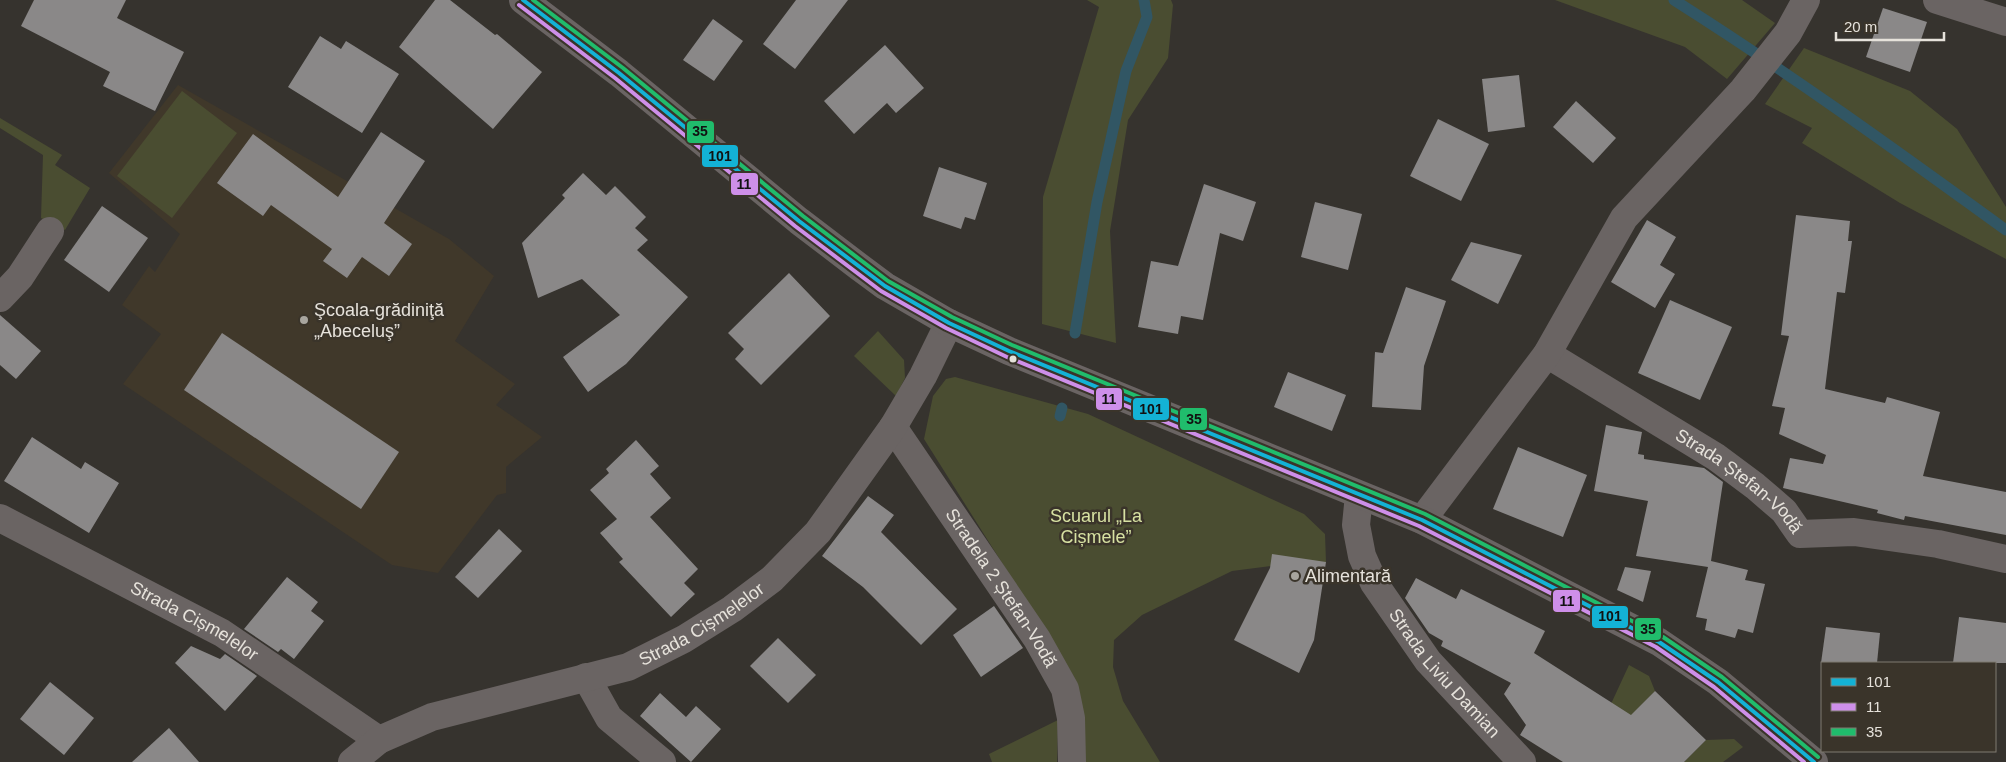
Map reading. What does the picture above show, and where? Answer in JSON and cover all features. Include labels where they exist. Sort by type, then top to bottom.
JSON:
[{"type":"street","points":[[522,0],[619,73],[799,221],[885,286],[949,323],[1009,351],[1422,520],[1659,642],[1718,682],[1814,762]]},
{"type":"street","points":[[1422,520],[1547,354],[1624,218],[1743,90],[1788,33],[1806,0]]},
{"type":"street","points":[[1936,0],[2006,22]]},
{"type":"street","points":[[0,298],[20,277],[50,231]]},
{"type":"street","name":"Strada Cișmelelor","points":[[352,762],[379,740],[432,717],[628,667],[684,639],[732,609],[772,578],[818,532],[893,427],[923,376],[949,323]]},
{"type":"street","name":"Strada Ștefan-Vodă","points":[[1547,354],[1716,458],[1755,486],[1784,511],[1800,534],[1854,532],[1938,544],[2006,560]]},
{"type":"street","name":"Stradela 2 Ștefan-Vodă","points":[[893,427],[1038,639],[1065,690],[1071,718],[1072,762]]},
{"type":"street","name":"Strada Liviu Damian","points":[[1358,495],[1356,525],[1362,556],[1374,582],[1428,660],[1522,762]]},
{"type":"street","name":"Strada Cișmelelor","points":[[0,518],[222,633],[379,740]]},
{"type":"street","points":[[586,677],[609,718],[662,762]]},
{"type":"shaded area","name":"Şcoala-grădiniţă „Abeceluş”","points":[[178,85],[449,239],[494,276],[455,341],[515,384],[496,405],[542,437],[506,467],[506,493],[497,495],[438,573],[392,565],[123,384],[161,334],[122,305],[149,266],[155,272],[180,234],[109,173]]},
{"type":"green space","points":[[1087,0],[1171,0],[1173,5],[1168,58],[1128,120],[1110,231],[1116,343],[1042,324],[1043,197],[1099,7]]},
{"type":"green space","points":[[1555,0],[1742,0],[1775,23],[1727,79],[1685,47]]},
{"type":"green space","points":[[1804,48],[1910,91],[1957,129],[2006,207],[2006,259],[1900,203],[1802,143],[1812,128],[1765,104]]},
{"type":"green space","points":[[182,91],[237,133],[172,218],[117,176]]},
{"type":"green space","points":[[0,118],[62,155],[55,165],[90,188],[65,230],[41,218],[43,155],[0,128]]},
{"type":"green space","points":[[878,331],[904,360],[905,378],[896,396],[854,356]]},
{"type":"green space","name":"Scuarul „La Cișmele”","points":[[955,377],[1088,414],[1304,514],[1325,534],[1326,562],[1232,571],[1142,615],[1114,640],[1113,667],[1123,701],[1160,762],[1081,762],[1074,677],[924,439],[933,396],[946,379]]},
{"type":"green space","points":[[1629,665],[1649,676],[1655,691],[1586,762],[1575,762],[1604,719]]},
{"type":"green space","points":[[1058,720],[1057,762],[992,762],[989,754]]},
{"type":"green space","points":[[1734,739],[1743,747],[1723,762],[1684,762],[1706,740]]},
{"type":"building","points":[[34,0],[126,0],[117,18],[184,52],[155,111],[103,86],[110,72],[21,26]]},
{"type":"building","points":[[435,0],[450,0],[495,35],[497,34],[542,72],[493,129],[399,47]]},
{"type":"building","points":[[796,0],[848,0],[795,69],[763,44]]},
{"type":"building","points":[[1883,8],[1927,22],[1910,72],[1866,57]]},
{"type":"building","points":[[713,19],[743,41],[714,81],[683,60]]},
{"type":"building","points":[[320,36],[341,49],[346,41],[399,74],[362,133],[288,87]]},
{"type":"building","points":[[885,45],[924,88],[896,113],[887,103],[854,134],[824,101]]},
{"type":"building","points":[[1519,75],[1525,127],[1488,132],[1482,79]]},
{"type":"building","points":[[1576,101],[1616,138],[1593,163],[1553,127]]},
{"type":"building","points":[[1438,119],[1489,144],[1461,201],[1410,176]]},
{"type":"building","points":[[381,132],[425,161],[384,223],[412,244],[389,276],[362,257],[347,278],[323,261],[332,249],[271,205],[263,216],[217,183],[253,134],[338,197]]},
{"type":"building","points":[[939,167],[987,183],[975,220],[965,217],[961,229],[923,216]]},
{"type":"building","points":[[583,173],[606,195],[615,186],[646,217],[635,228],[648,240],[637,250],[688,297],[626,364],[588,392],[563,357],[620,315],[582,279],[538,298],[522,243],[565,198],[562,195]]},
{"type":"building","points":[[1204,184],[1256,202],[1243,241],[1220,233],[1203,320],[1181,316],[1178,334],[1138,327],[1151,261],[1178,266]]},
{"type":"building","points":[[1315,202],[1362,214],[1348,270],[1301,257]]},
{"type":"building","points":[[102,206],[148,238],[109,292],[64,260]]},
{"type":"building","points":[[1796,215],[1850,221],[1848,241],[1852,241],[1845,293],[1837,292],[1825,389],[1885,403],[1887,397],[1940,412],[1923,476],[2006,492],[2006,535],[1905,516],[1904,520],[1877,513],[1878,510],[1783,488],[1790,458],[1823,464],[1826,455],[1779,434],[1785,408],[1772,406],[1789,336],[1781,335]]},
{"type":"building","points":[[1647,220],[1676,237],[1660,265],[1675,274],[1655,308],[1611,282]]},
{"type":"building","points":[[1471,242],[1522,255],[1498,304],[1451,280]]},
{"type":"building","points":[[789,273],[830,316],[761,385],[735,359],[744,349],[728,333]]},
{"type":"building","points":[[1406,287],[1446,301],[1424,366],[1421,410],[1372,407],[1375,352],[1383,353]]},
{"type":"building","points":[[1670,300],[1732,327],[1700,400],[1638,373]]},
{"type":"building","points":[[0,315],[41,351],[16,379],[0,365]]},
{"type":"building","points":[[222,333],[399,452],[361,509],[184,390]]},
{"type":"building","points":[[1288,372],[1346,395],[1332,431],[1274,407]]},
{"type":"building","points":[[1606,425],[1642,432],[1638,454],[1644,455],[1644,459],[1704,468],[1723,482],[1711,561],[1748,570],[1745,580],[1765,584],[1753,633],[1738,629],[1735,638],[1705,630],[1707,619],[1696,617],[1708,567],[1636,556],[1648,501],[1594,491]]},
{"type":"building","points":[[32,437],[81,469],[85,462],[119,483],[89,533],[4,481]]},
{"type":"building","points":[[636,440],[659,466],[650,474],[671,498],[650,517],[698,569],[684,583],[695,594],[671,617],[619,562],[623,559],[600,533],[617,519],[590,490],[609,473],[606,469]]},
{"type":"building","points":[[1518,447],[1587,475],[1563,537],[1493,509]]},
{"type":"building","points":[[868,496],[894,515],[881,532],[957,609],[921,645],[863,587],[822,556]]},
{"type":"building","points":[[499,529],[522,551],[478,598],[455,577]]},
{"type":"building","points":[[1272,554],[1326,562],[1314,640],[1299,673],[1234,640],[1270,568]]},
{"type":"building","points":[[1625,567],[1651,571],[1643,602],[1617,590]]},
{"type":"building","points":[[287,577],[318,602],[311,611],[324,621],[294,659],[281,649],[278,652],[244,629]]},
{"type":"building","points":[[1416,578],[1456,599],[1461,589],[1545,631],[1534,653],[1631,715],[1655,691],[1706,740],[1684,762],[1563,762],[1520,735],[1526,725],[1504,694],[1511,683],[1441,646],[1443,641],[1429,633],[1405,598]]},
{"type":"building","points":[[994,606],[1023,648],[981,677],[953,635]]},
{"type":"building","points":[[1959,617],[2006,623],[2006,663],[1953,662]]},
{"type":"building","points":[[1826,627],[1880,633],[1877,662],[1821,662]]},
{"type":"building","points":[[778,638],[816,675],[788,703],[750,666]]},
{"type":"building","points":[[191,646],[220,659],[225,654],[257,676],[225,711],[175,663]]},
{"type":"building","points":[[50,682],[94,718],[64,755],[20,719]]},
{"type":"building","points":[[660,693],[686,717],[696,706],[721,729],[691,762],[640,716]]},
{"type":"building","points":[[169,728],[199,762],[132,762]]},
{"type":"waterway","points":[[1075,333],[1097,202],[1126,71],[1147,17],[1144,0]]},
{"type":"waterway","points":[[1674,0],[1717,27],[1883,141],[2006,230]]},
{"type":"waterway","points":[[1060,416],[1062,408]]},
{"type":"transit line","name":"101","points":[[523,0],[619,73],[799,221],[885,286],[949,323],[1009,351],[1422,520],[1659,642],[1718,682],[1814,762]]},
{"type":"transit line","name":"35","points":[[533,0],[623,68],[803,216],[888,281],[952,317],[1012,345],[1425,514],[1663,637],[1722,677],[1818,757]]},
{"type":"transit line","name":"11","points":[[519,5],[615,78],[795,226],[881,291],[946,328],[1007,357],[1419,526],[1656,647],[1714,687],[1804,762]]},
{"type":"place","name":"Şcoala-grădiniţă „Abeceluş”","points":[[304,320]]},
{"type":"place","name":"Alimentară","points":[[1295,576]]}]
